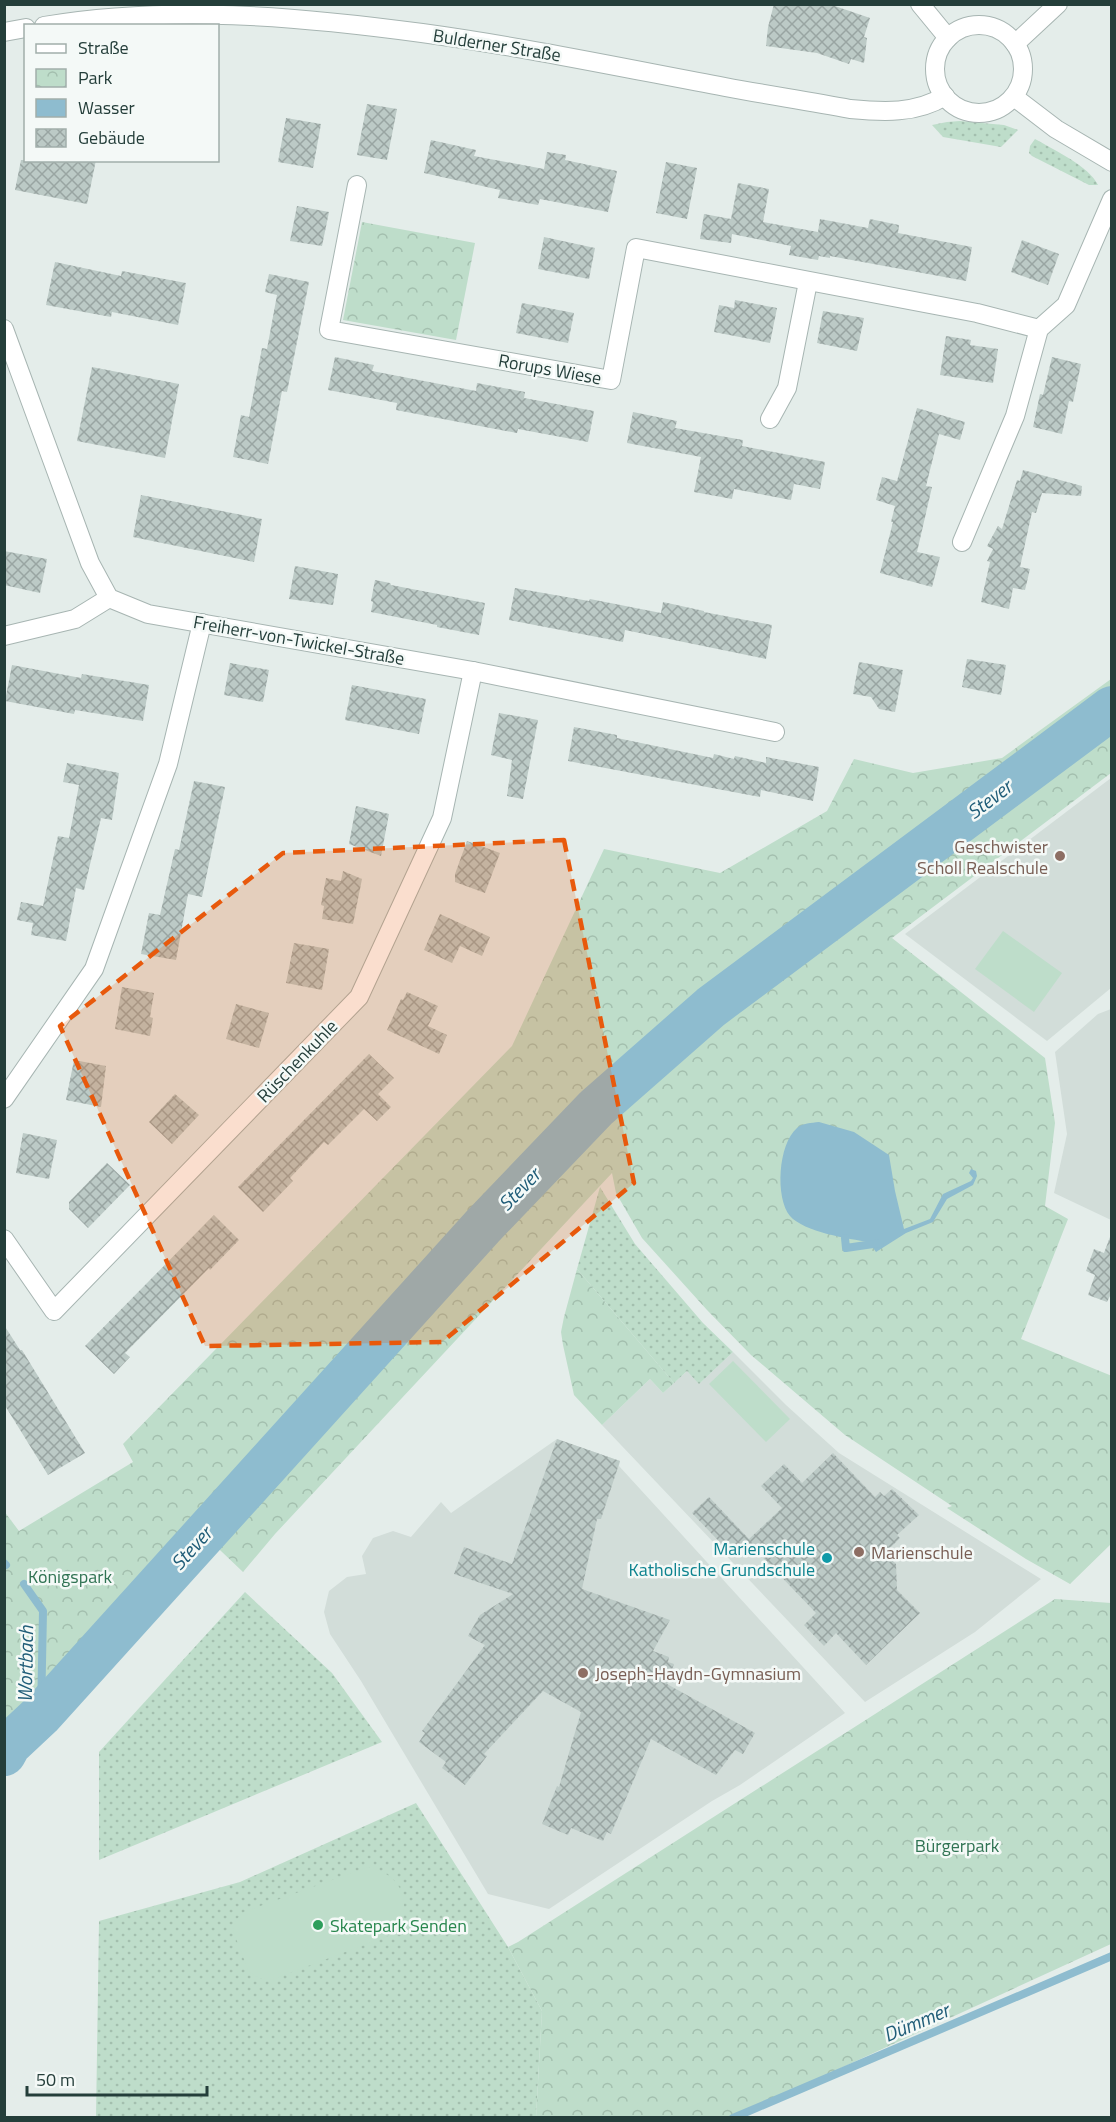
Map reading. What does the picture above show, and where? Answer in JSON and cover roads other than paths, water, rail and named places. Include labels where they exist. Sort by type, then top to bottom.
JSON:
[{"type":"street","points":[[920,4],[948,38]]},
{"type":"street","points":[[1016,44],[1058,4]]},
{"type":"street","name":"Bulderner Straße","points":[[56,24],[144,15],[278,10],[363,25],[496,43],[850,109],[887,112],[929,105],[945,96]]},
{"type":"street","points":[[971,26],[985,26],[998,29],[1016,44],[1022,57],[1022,80],[1014,97],[1002,106],[980,113],[957,107],[940,89],[936,76],[936,63],[940,50],[948,38],[958,31],[971,26]]},
{"type":"street","points":[[4,32],[24,28]]},
{"type":"street","points":[[1014,97],[1056,129],[1112,162]]},
{"type":"street","name":"Rorups Wiese","points":[[357,185],[329,330],[611,380],[636,248],[977,313],[1039,329]]},
{"type":"street","points":[[962,542],[1015,416],[1039,329],[1066,305],[1104,239],[1112,199]]},
{"type":"street","points":[[770,419],[787,388],[808,282]]},
{"type":"street","points":[[4,329],[90,563],[109,598],[75,619],[4,636]]},
{"type":"street","name":"Freiherr-von-Twickel-Straße","points":[[109,598],[148,614],[473,671],[775,732]]},
{"type":"street","points":[[4,1099],[94,969],[168,764],[202,622]]},
{"type":"street","name":"Rüschenkuhle","points":[[4,1239],[54,1311],[359,997],[442,818],[473,671]]},
{"type":"water","points":[[819,1122],[854,1132],[889,1155],[904,1229],[930,1219],[943,1194],[971,1181],[973,1178],[969,1173],[971,1169],[976,1171],[977,1176],[973,1185],[947,1199],[933,1222],[906,1233],[876,1252],[869,1242],[827,1234],[805,1226],[790,1216],[785,1208],[782,1197],[781,1171],[786,1146],[797,1128],[804,1124]]},
{"type":"waterway","name":"Stever","points":[[4,1754],[9,1745],[41,1715],[483,1226],[596,1108],[711,1007],[1112,708]]},
{"type":"waterway","points":[[845,1238],[846,1248],[880,1243]]},
{"type":"waterway","name":"Wortbach","points":[[24,1584],[43,1611],[41,1715]]},
{"type":"waterway","name":"Dümmer","points":[[733,2118],[1112,1956]]},
{"type":"place","name":"Geschwister Scholl Realschule","points":[[1060,856]]},
{"type":"place","name":"Marienschule","points":[[859,1552]]},
{"type":"place","name":"Marienschule Katholische Grundschule","points":[[827,1558]]},
{"type":"place","name":"Joseph-Haydn-Gymnasium","points":[[583,1673]]},
{"type":"place","name":"Skatepark Senden","points":[[318,1925]]},
{"type":"park label","name":"Königspark","points":[[70,1576]]},
{"type":"park label","name":"Bürgerpark","points":[[957,1845]]}]
